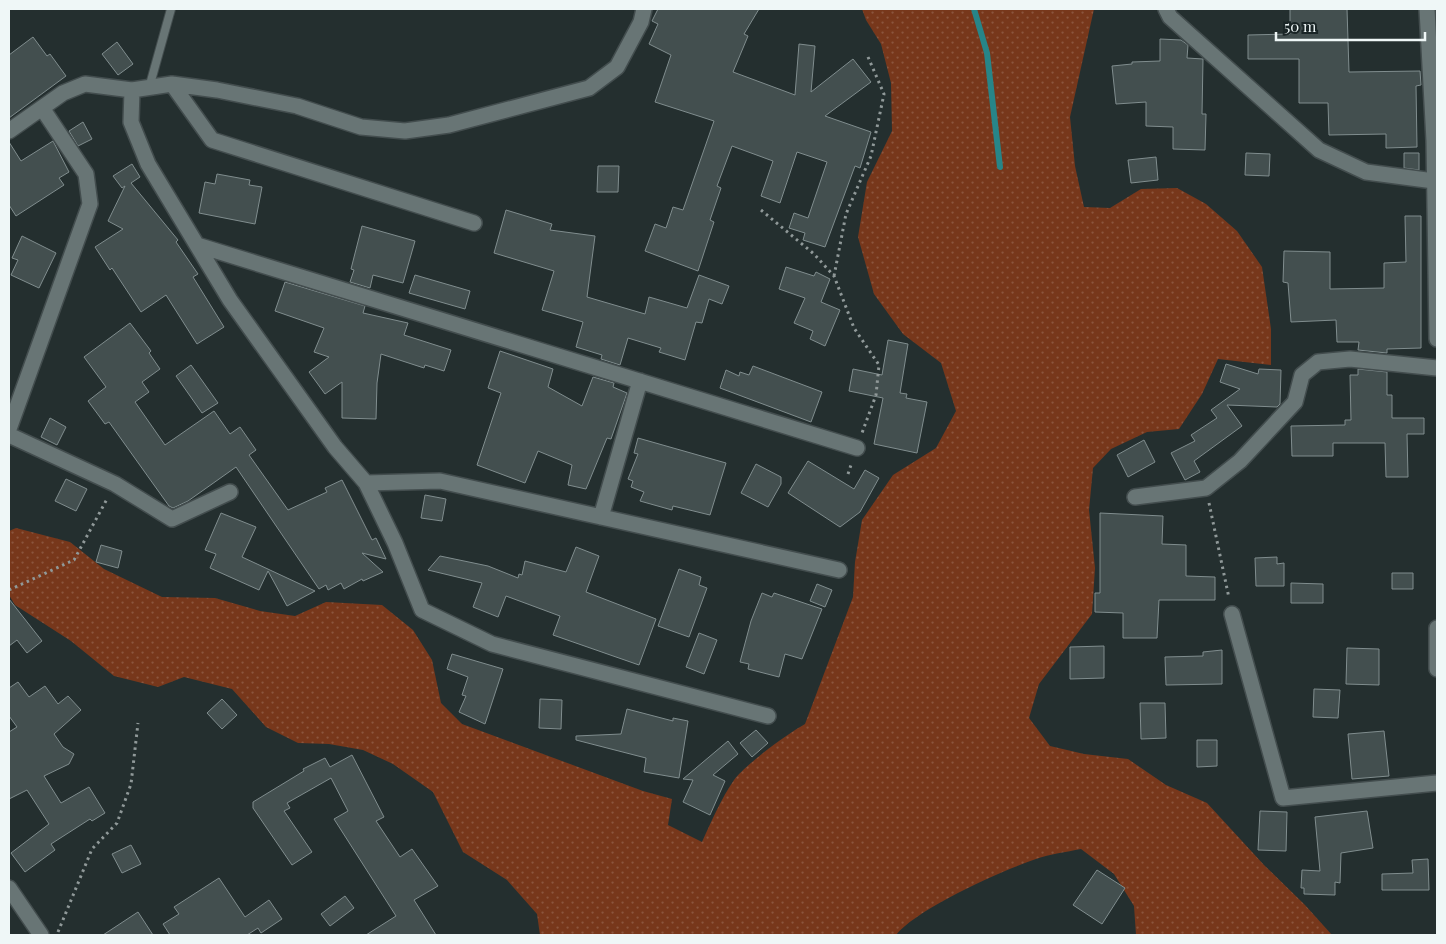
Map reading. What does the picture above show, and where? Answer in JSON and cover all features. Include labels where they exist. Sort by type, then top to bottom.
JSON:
[{"type":"street","points":[[9,131],[63,93],[85,84],[132,90],[172,84],[218,90],[297,106],[361,127],[406,130],[449,125],[589,88],[617,67],[641,22],[644,9]]},
{"type":"street","points":[[1166,9],[1170,16],[1319,150],[1366,172],[1434,181]]},
{"type":"street","points":[[1427,9],[1436,217],[1437,339]]},
{"type":"street","points":[[172,84],[212,140],[474,223]]},
{"type":"street","points":[[132,90],[131,122],[148,164],[230,300],[335,447],[366,483],[396,543],[422,610],[492,644],[768,716]]},
{"type":"street","points":[[9,429],[90,204],[86,174],[42,108]]},
{"type":"street","points":[[197,245],[857,448]]},
{"type":"street","points":[[1135,497],[1206,488],[1240,460],[1295,402],[1302,375],[1318,362],[1350,359],[1437,368]]},
{"type":"street","points":[[601,517],[640,381]]},
{"type":"street","points":[[9,435],[115,484],[172,518],[230,492]]},
{"type":"street","points":[[366,483],[440,481],[839,570]]},
{"type":"street","points":[[1232,614],[1283,798],[1437,783]]},
{"type":"street","points":[[1437,628],[1437,669]]},
{"type":"street","points":[[9,888],[41,935]]},
{"type":"lane","points":[[149,88],[171,9]]},
{"type":"path","points":[[834,276],[846,214],[871,156],[884,94],[868,56]]},
{"type":"path","points":[[761,210],[814,254],[834,276],[854,328],[879,365],[876,395],[848,474]]},
{"type":"path","points":[[9,590],[74,560],[115,484]]},
{"type":"path","points":[[1206,488],[1232,614]]},
{"type":"path","points":[[57,935],[92,849],[117,823],[131,784],[138,723]]},
{"type":"shaded area","points":[[862,9],[1094,9],[1070,117],[1075,166],[1084,207],[1110,208],[1141,189],[1177,188],[1206,204],[1237,231],[1262,267],[1271,329],[1271,365],[1218,359],[1202,394],[1179,429],[1147,432],[1111,449],[1093,468],[1089,510],[1095,568],[1092,614],[1039,684],[1029,718],[1050,746],[1084,754],[1128,759],[1166,785],[1207,803],[1332,935],[1136,935],[1134,906],[1114,874],[1081,849],[1041,857],[982,881],[940,902],[906,925],[896,935],[540,935],[537,914],[507,880],[463,852],[433,792],[393,764],[363,750],[329,744],[298,743],[266,727],[232,689],[184,677],[158,687],[114,676],[71,641],[15,605],[9,595],[9,531],[16,528],[70,542],[104,569],[162,597],[215,598],[260,611],[295,616],[326,602],[382,605],[413,630],[432,660],[441,703],[462,724],[643,791],[672,799],[668,825],[702,842],[721,802],[740,773],[767,750],[805,724],[853,597],[855,562],[862,520],[893,475],[936,448],[956,411],[941,363],[903,334],[874,294],[858,237],[867,182],[892,131],[891,83],[881,44],[866,20]]},
{"type":"building","points":[[658,9],[759,9],[744,34],[748,36],[733,72],[795,95],[799,44],[815,46],[811,92],[853,59],[871,82],[825,116],[871,132],[860,168],[855,166],[825,247],[803,240],[805,233],[789,228],[794,213],[808,218],[827,162],[797,152],[780,203],[761,196],[773,161],[732,146],[717,186],[721,188],[710,220],[714,222],[698,271],[645,251],[655,224],[666,228],[673,207],[683,210],[714,121],[655,102],[671,55],[649,44],[658,24],[652,21]]},
{"type":"building","points":[[1290,9],[1347,9],[1349,72],[1420,71],[1421,85],[1416,86],[1417,147],[1386,148],[1386,134],[1329,135],[1328,103],[1299,103],[1299,59],[1248,59],[1248,35],[1290,34]]},
{"type":"building","points":[[33,37],[47,56],[50,54],[66,76],[9,118],[9,55]]},
{"type":"building","points":[[1160,39],[1181,40],[1188,45],[1187,58],[1203,59],[1202,114],[1206,114],[1205,150],[1173,149],[1173,127],[1146,126],[1146,102],[1116,104],[1112,66],[1132,64],[1132,62],[1160,61]]},
{"type":"building","points":[[117,42],[133,64],[118,75],[102,54]]},
{"type":"building","points":[[83,122],[92,139],[78,146],[69,131]]},
{"type":"building","points":[[53,141],[69,172],[59,178],[64,185],[16,216],[9,205],[9,142],[21,161]]},
{"type":"building","points":[[1246,153],[1270,154],[1269,176],[1245,175]]},
{"type":"building","points":[[1404,153],[1419,153],[1419,170],[1404,168]]},
{"type":"building","points":[[1156,157],[1158,180],[1131,183],[1128,160]]},
{"type":"building","points":[[132,164],[140,177],[131,183],[178,240],[176,242],[198,274],[193,277],[224,327],[197,344],[166,295],[141,312],[112,268],[110,270],[95,247],[123,229],[108,221],[125,186],[122,188],[113,176]]},
{"type":"building","points":[[598,166],[619,166],[618,192],[597,192]]},
{"type":"building","points":[[217,174],[250,180],[249,185],[262,187],[255,224],[199,213],[205,182],[215,184]]},
{"type":"building","points":[[506,210],[552,224],[550,230],[595,236],[587,297],[645,314],[649,297],[687,308],[699,275],[729,286],[722,304],[709,299],[702,323],[696,322],[685,360],[659,352],[661,348],[628,338],[620,365],[601,359],[602,355],[576,347],[583,322],[542,310],[554,271],[494,253]]},
{"type":"building","points":[[1405,216],[1421,216],[1421,348],[1387,349],[1387,353],[1358,350],[1359,342],[1337,342],[1336,320],[1291,322],[1288,283],[1283,282],[1284,251],[1330,252],[1330,289],[1384,288],[1384,263],[1406,262]]},
{"type":"building","points":[[362,226],[415,241],[403,283],[373,275],[370,288],[350,282],[354,270],[351,269]]},
{"type":"building","points":[[22,236],[56,253],[39,288],[11,275],[18,260],[12,258]]},
{"type":"building","points":[[786,267],[814,276],[816,272],[830,279],[821,302],[840,310],[825,346],[810,339],[813,331],[794,323],[805,298],[779,289]]},
{"type":"building","points":[[415,275],[470,291],[465,309],[409,293]]},
{"type":"building","points":[[285,282],[365,306],[363,313],[408,323],[404,335],[451,350],[444,371],[425,365],[424,368],[381,354],[377,383],[376,419],[342,418],[342,382],[325,394],[309,372],[329,357],[314,352],[324,328],[275,311]]},
{"type":"building","points":[[130,323],[151,351],[149,353],[160,369],[142,382],[149,392],[135,402],[165,445],[214,411],[230,434],[240,427],[256,450],[249,455],[288,510],[327,492],[325,488],[342,480],[372,540],[376,538],[386,559],[362,553],[383,572],[363,581],[362,579],[344,589],[341,583],[328,590],[326,585],[319,589],[236,467],[188,501],[173,508],[169,506],[109,422],[105,424],[88,401],[106,387],[84,357]]},
{"type":"building","points":[[888,340],[908,344],[900,393],[907,394],[906,398],[927,402],[917,453],[874,444],[883,398],[849,391],[853,369],[882,375]]},
{"type":"building","points":[[500,351],[553,369],[548,387],[582,406],[593,377],[614,383],[613,387],[627,393],[611,439],[607,438],[586,489],[568,485],[572,465],[538,451],[525,483],[477,465],[501,393],[488,388]]},
{"type":"building","points":[[1226,364],[1258,374],[1259,369],[1281,370],[1280,404],[1277,407],[1227,405],[1242,426],[1194,461],[1200,472],[1185,480],[1171,453],[1195,441],[1191,435],[1217,418],[1211,410],[1240,389],[1220,382]]},
{"type":"building","points":[[191,365],[218,403],[202,413],[176,376]]},
{"type":"building","points":[[753,366],[822,392],[811,422],[720,388],[726,370],[739,376],[740,372],[749,375]]},
{"type":"building","points":[[1358,369],[1387,372],[1387,395],[1392,395],[1392,418],[1424,418],[1424,434],[1407,434],[1408,477],[1386,477],[1385,443],[1333,443],[1333,456],[1292,456],[1291,426],[1345,425],[1345,420],[1351,420],[1350,375],[1358,375]]},
{"type":"building","points":[[50,418],[66,427],[57,445],[41,437]]},
{"type":"building","points":[[638,438],[726,463],[710,515],[673,506],[672,510],[640,501],[644,492],[631,487],[633,481],[628,479],[638,454],[634,453]]},
{"type":"building","points":[[1144,440],[1155,462],[1128,477],[1117,455]]},
{"type":"building","points":[[808,461],[854,489],[865,470],[879,478],[860,512],[840,527],[788,493]]},
{"type":"building","points":[[756,464],[781,477],[781,484],[768,507],[741,493]]},
{"type":"building","points":[[66,479],[87,489],[76,511],[55,501]]},
{"type":"building","points":[[425,495],[446,499],[442,521],[421,518]]},
{"type":"building","points":[[221,513],[256,527],[242,557],[315,591],[287,606],[268,571],[259,590],[210,568],[216,554],[205,550]]},
{"type":"building","points":[[1100,513],[1163,516],[1162,544],[1186,545],[1186,576],[1215,577],[1215,600],[1159,600],[1157,638],[1123,638],[1123,613],[1095,612],[1095,593],[1100,593]]},
{"type":"building","points":[[101,545],[122,551],[118,568],[96,562]]},
{"type":"building","points":[[576,547],[599,556],[586,592],[656,619],[639,665],[553,635],[560,616],[506,596],[498,617],[473,607],[482,583],[428,570],[440,556],[488,566],[518,578],[519,574],[522,575],[525,561],[566,572]]},
{"type":"building","points":[[1277,557],[1277,564],[1284,563],[1284,586],[1256,586],[1255,558]]},
{"type":"building","points":[[679,569],[701,577],[699,585],[707,588],[689,637],[658,626]]},
{"type":"building","points":[[1392,573],[1413,573],[1413,589],[1392,589]]},
{"type":"building","points":[[1291,583],[1323,584],[1323,603],[1291,603]]},
{"type":"building","points":[[817,584],[832,590],[825,607],[810,601]]},
{"type":"building","points":[[762,593],[772,597],[774,593],[822,609],[802,659],[785,654],[779,677],[748,669],[749,664],[740,662],[751,621]]},
{"type":"building","points":[[9,599],[42,641],[27,653],[17,640],[9,646]]},
{"type":"building","points":[[699,633],[717,640],[704,674],[686,667]]},
{"type":"building","points":[[1104,646],[1104,678],[1070,679],[1070,647]]},
{"type":"building","points":[[1347,648],[1379,649],[1379,685],[1346,684]]},
{"type":"building","points":[[1222,650],[1222,684],[1166,685],[1165,657],[1203,656],[1203,652]]},
{"type":"building","points":[[452,654],[503,669],[485,724],[459,712],[466,696],[462,695],[468,677],[447,669]]},
{"type":"building","points":[[18,682],[29,697],[45,686],[58,704],[68,696],[81,710],[54,734],[63,747],[74,754],[69,764],[44,776],[61,803],[89,787],[105,813],[92,821],[90,819],[51,844],[55,850],[25,872],[11,853],[49,824],[27,790],[9,799],[9,732],[17,727],[9,716],[9,688]]},
{"type":"building","points":[[1314,689],[1340,690],[1338,718],[1313,717]]},
{"type":"building","points":[[222,699],[237,715],[222,729],[207,713]]},
{"type":"building","points":[[540,699],[562,700],[561,729],[539,728]]},
{"type":"building","points":[[1140,703],[1165,703],[1166,738],[1141,739]]},
{"type":"building","points":[[627,709],[673,721],[673,718],[688,721],[679,778],[644,772],[646,758],[576,740],[576,736],[621,734]]},
{"type":"building","points":[[756,730],[768,743],[752,757],[740,743]]},
{"type":"building","points":[[1384,731],[1389,776],[1352,779],[1348,734]]},
{"type":"building","points":[[1197,740],[1217,740],[1217,766],[1197,767]]},
{"type":"building","points":[[728,741],[738,754],[713,775],[725,781],[710,815],[683,802],[693,780],[683,779]]},
{"type":"building","points":[[352,755],[384,817],[376,821],[400,857],[412,849],[438,886],[414,900],[436,935],[366,935],[396,916],[334,819],[348,811],[331,778],[287,803],[290,808],[284,811],[312,852],[292,865],[253,808],[253,802],[304,771],[303,769],[325,758],[330,767]]},
{"type":"building","points":[[1260,811],[1287,812],[1286,851],[1258,850]]},
{"type":"building","points":[[1367,811],[1373,848],[1341,853],[1340,883],[1335,882],[1335,895],[1304,894],[1304,888],[1301,888],[1302,870],[1320,871],[1315,817]]},
{"type":"building","points":[[131,845],[141,864],[122,873],[112,854]]},
{"type":"building","points":[[1428,859],[1429,890],[1382,890],[1382,874],[1413,873],[1412,860]]},
{"type":"building","points":[[1097,870],[1125,888],[1102,924],[1073,905]]},
{"type":"building","points":[[219,878],[245,917],[269,900],[282,919],[261,933],[258,928],[247,935],[170,935],[163,924],[179,914],[174,907]]},
{"type":"building","points":[[345,896],[354,908],[330,926],[321,914]]},
{"type":"building","points":[[138,912],[153,935],[103,935]]},
{"type":"waterway","points":[[974,9],[987,53],[1000,167]]}]
